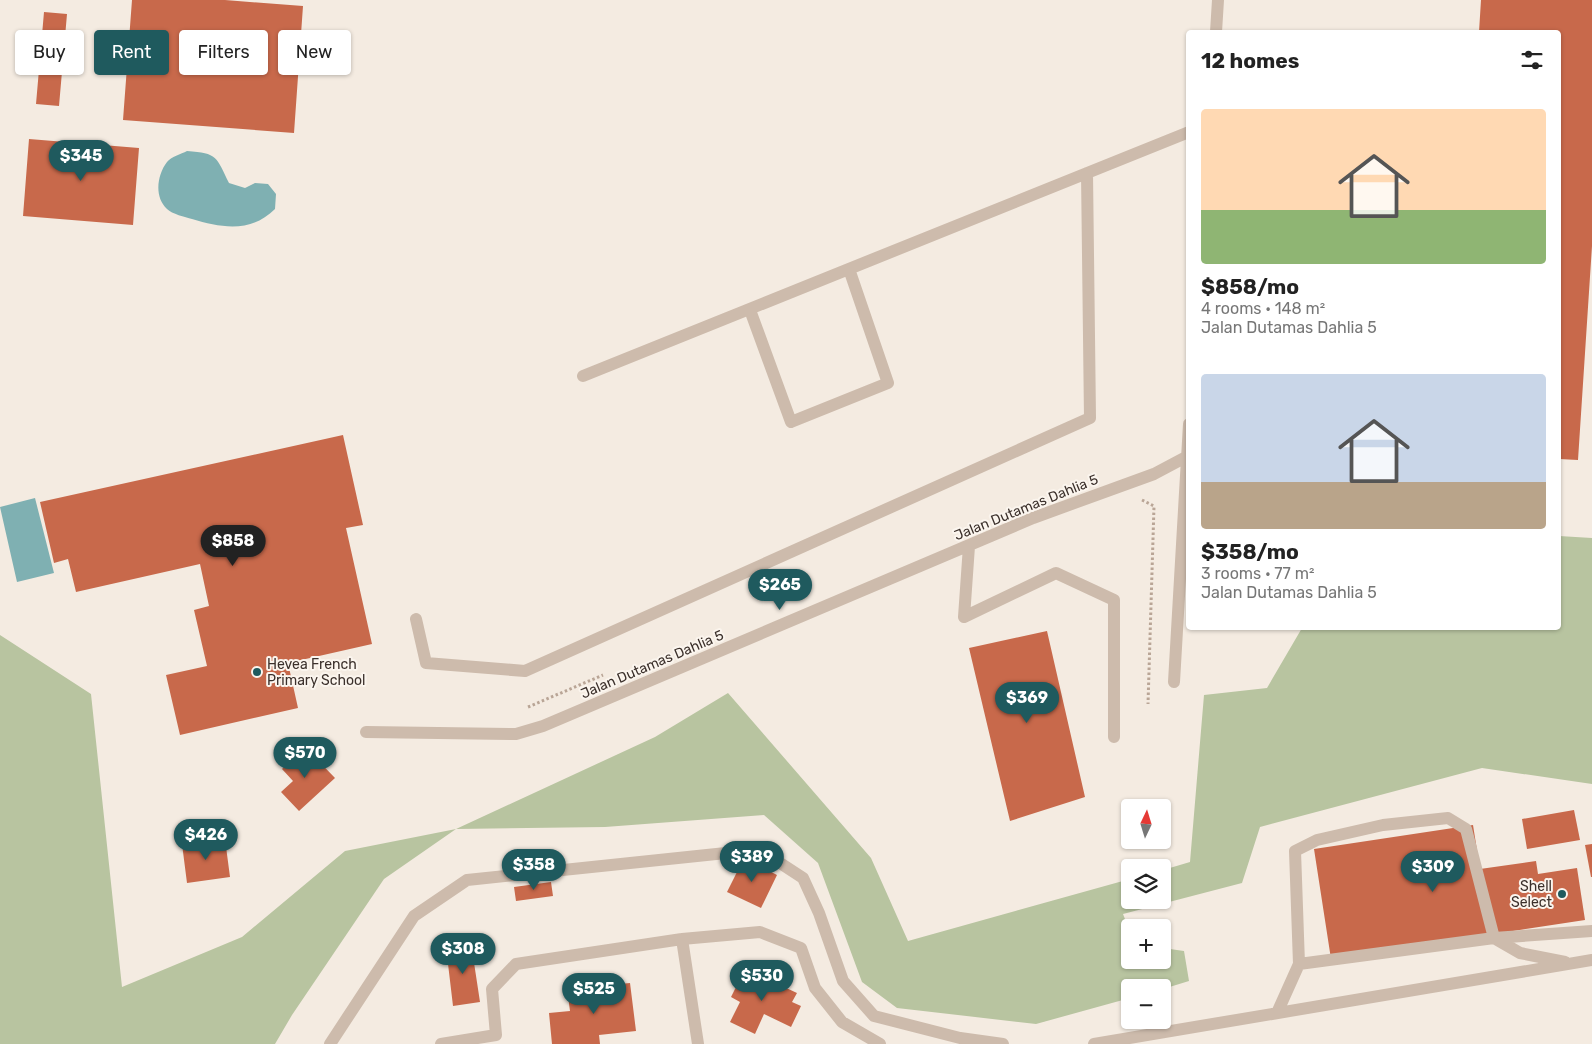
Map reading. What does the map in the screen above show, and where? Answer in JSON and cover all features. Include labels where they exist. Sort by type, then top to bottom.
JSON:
[{"type":"street","points":[[1216,30],[1218,0]]},
{"type":"street","points":[[583,376],[1186,133]]},
{"type":"street","points":[[416,619],[426,663],[525,671],[1090,418],[1087,173]]},
{"type":"street","points":[[750,310],[792,422],[888,383],[849,270]]},
{"type":"street","points":[[1174,682],[1186,457]]},
{"type":"street","name":"Jalan Dutamas Dahlia 5","points":[[366,732],[516,734],[543,726],[1033,518],[1154,474],[1186,457]]},
{"type":"street","points":[[969,546],[964,618],[1056,573],[1114,600],[1114,737]]},
{"type":"street","points":[[1276,1013],[1298,964],[1295,851],[1316,840],[1383,824],[1448,818],[1466,828],[1494,938],[1520,953],[1573,963]]},
{"type":"street","points":[[330,1044],[414,916],[467,880],[745,851],[777,861],[803,878],[819,913],[843,981],[874,1016],[960,1038],[1003,1044]]},
{"type":"street","points":[[1298,964],[1494,938],[1592,931]]},
{"type":"street","points":[[441,1044],[496,1036],[492,990],[516,964],[682,939],[760,932],[801,948],[815,988],[842,1022],[877,1043]]},
{"type":"street","points":[[682,939],[698,1044]]},
{"type":"street","points":[[1094,1044],[1592,960]]},
{"type":"path","points":[[1138,500],[1154,506],[1148,704]]},
{"type":"path","points":[[522,709],[604,675]]},
{"type":"green space","points":[[1561,536],[1592,538],[1592,784],[1482,768],[1260,827],[1242,883],[1171,901],[1171,868],[1190,862],[1204,695],[1267,688],[1301,630],[1561,630]]},
{"type":"green space","points":[[0,635],[91,694],[122,987],[242,937],[345,851],[456,829],[384,879],[292,1015],[275,1044],[0,1044]]},
{"type":"green space","points":[[728,693],[871,858],[908,941],[1121,882],[1121,909],[1142,909],[1123,914],[1125,919],[1121,919],[1121,969],[1171,969],[1171,949],[1184,951],[1189,981],[1171,987],[1171,979],[1121,979],[1121,1000],[1036,1024],[897,1008],[862,982],[818,863],[764,815],[605,827],[456,829],[655,737]]},
{"type":"water","points":[[187,151],[205,153],[215,158],[229,183],[245,188],[255,183],[268,184],[276,194],[275,209],[266,217],[256,222],[236,226],[214,225],[169,211],[160,198],[159,179],[169,160]]},
{"type":"water","points":[[35,498],[54,573],[17,582],[0,507]]},
{"type":"building","points":[[132,0],[225,0],[303,6],[301,30],[278,30],[278,75],[298,75],[294,133],[123,120],[126,75],[169,75],[169,30],[130,30]]},
{"type":"building","points":[[1481,0],[1592,0],[1592,246],[1578,460],[1561,459],[1561,30],[1479,30]]},
{"type":"building","points":[[44,12],[67,14],[66,30],[42,30]]},
{"type":"building","points":[[39,75],[62,75],[59,106],[36,104]]},
{"type":"building","points":[[29,139],[139,148],[133,225],[23,216]]},
{"type":"building","points":[[343,435],[363,525],[346,528],[372,644],[288,663],[298,708],[180,735],[166,675],[207,666],[194,610],[209,606],[200,564],[76,592],[68,559],[54,563],[40,502]]},
{"type":"building","points":[[1047,631],[1085,797],[1010,821],[969,648]]},
{"type":"building","points":[[305,747],[335,778],[299,811],[281,792],[293,781],[282,769]]},
{"type":"building","points":[[1574,810],[1580,840],[1527,849],[1522,819]]},
{"type":"building","points":[[1473,825],[1480,869],[1536,861],[1538,874],[1577,868],[1585,920],[1331,959],[1314,849]]},
{"type":"building","points":[[225,839],[230,877],[187,883],[182,844]]},
{"type":"building","points":[[1592,844],[1592,877],[1591,877],[1585,845]]},
{"type":"building","points":[[744,858],[777,875],[761,908],[727,892]]},
{"type":"building","points":[[551,882],[553,896],[516,901],[514,887]]},
{"type":"building","points":[[471,943],[480,1002],[453,1006],[446,947]]},
{"type":"building","points":[[745,969],[797,993],[792,1002],[801,1006],[791,1027],[764,1014],[755,1034],[730,1022],[740,1002],[731,997]]},
{"type":"building","points":[[630,983],[636,1031],[599,1035],[600,1044],[552,1044],[549,1013],[570,1011],[567,989]]},
{"type":"place","name":"Hevea French Primary School","points":[[257,672]]},
{"type":"place","name":"Shell Select","points":[[1562,894]]}]
